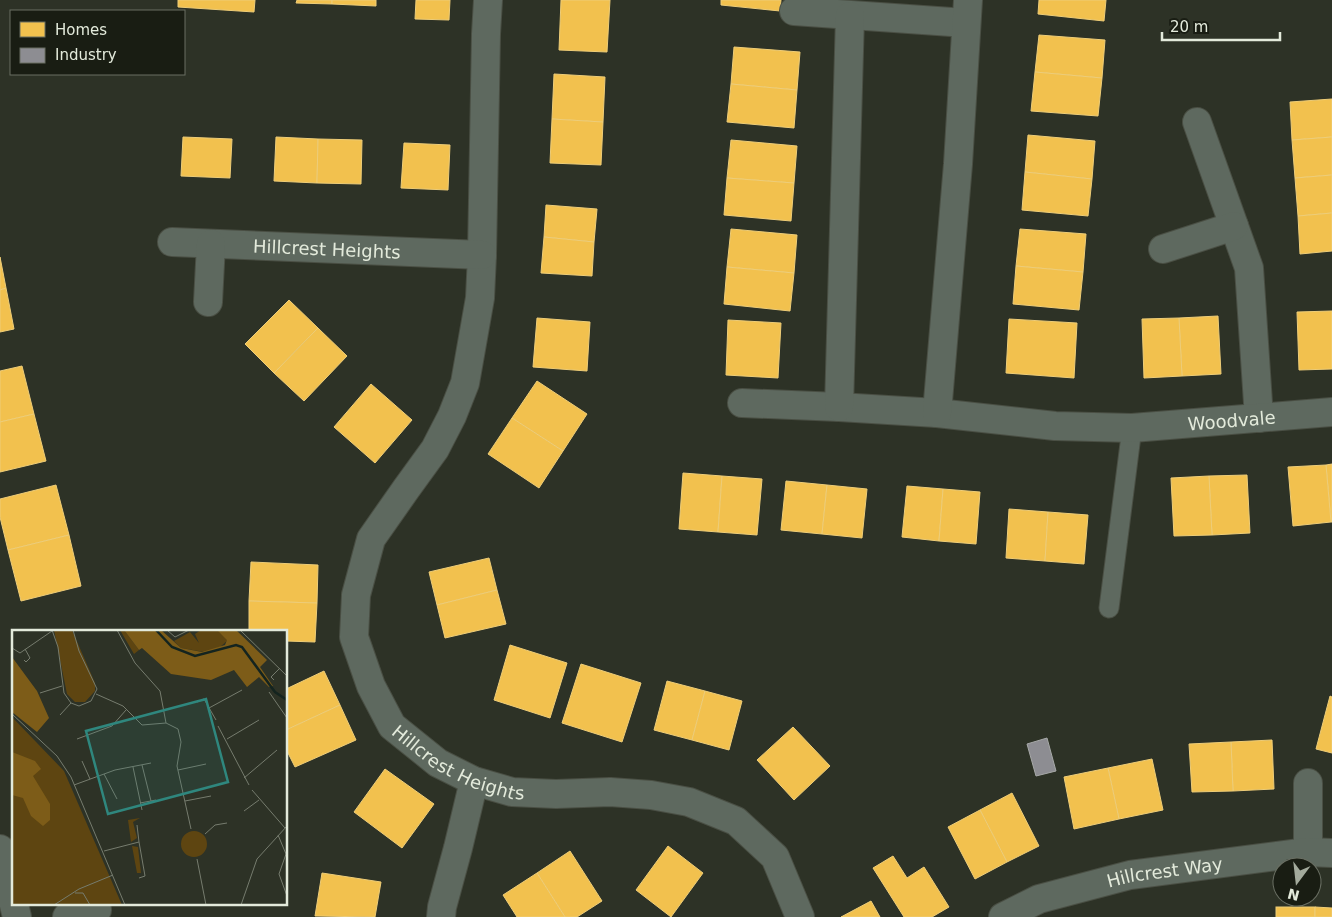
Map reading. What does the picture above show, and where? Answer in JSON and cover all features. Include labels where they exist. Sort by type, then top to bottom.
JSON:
[{"type":"street","name":"Hillcrest Heights","points":[[488,0],[480,298],[465,384],[452,416],[436,449],[371,539],[356,595],[354,637],[370,686],[392,726],[438,763],[474,781],[512,792],[556,794],[610,792],[651,795],[689,802],[736,821],[775,857],[800,917]]},
{"type":"street","points":[[794,11],[850,16],[967,12],[958,164],[937,413]]},
{"type":"street","points":[[839,407],[850,16]]},
{"type":"street","points":[[1197,122],[1249,268],[1259,418]]},
{"type":"street","points":[[1163,249],[1234,226]]},
{"type":"street","name":"Hillcrest Heights","points":[[172,242],[482,255]]},
{"type":"street","points":[[208,302],[211,244]]},
{"type":"street","name":"Woodvale","points":[[742,403],[937,413],[1056,426],[1132,428],[1332,412]]},
{"type":"street","points":[[441,917],[474,781]]},
{"type":"street","points":[[1308,783],[1320,853]]},
{"type":"street","points":[[0,849],[12,900]]},
{"type":"street","name":"Hillcrest Way","points":[[1003,917],[1039,900],[1130,875],[1320,853]]},
{"type":"street","points":[[13,904],[16,917]]},
{"type":"street","points":[[67,917],[97,910]]},
{"type":"lane","points":[[1109,608],[1132,428]]},
{"type":"building: Homes","points":[[178,0],[255,0],[254,12],[178,7]]},
{"type":"building: Homes","points":[[297,0],[332,0],[332,4],[296,3]]},
{"type":"building: Homes","points":[[332,0],[376,0],[376,6],[332,4]]},
{"type":"building: Homes","points":[[416,0],[450,0],[449,20],[415,19]]},
{"type":"building: Homes","points":[[561,0],[610,0],[607,52],[559,50]]},
{"type":"building: Homes","points":[[721,0],[781,0],[780,11],[721,5]]},
{"type":"building: Homes","points":[[1039,0],[1106,0],[1104,21],[1038,14]]},
{"type":"building: Homes","points":[[1039,35],[1105,40],[1102,78],[1035,72]]},
{"type":"building: Homes","points":[[734,47],[800,52],[797,90],[731,84]]},
{"type":"building: Homes","points":[[1035,72],[1102,78],[1098,116],[1031,111]]},
{"type":"building: Homes","points":[[554,74],[605,77],[603,122],[552,119]]},
{"type":"building: Homes","points":[[731,84],[797,90],[794,128],[727,122]]},
{"type":"building: Homes","points":[[1332,99],[1332,137],[1292,140],[1290,102]]},
{"type":"building: Homes","points":[[552,119],[603,122],[601,165],[550,163]]},
{"type":"building: Homes","points":[[1028,135],[1095,141],[1092,179],[1025,172]]},
{"type":"building: Homes","points":[[183,137],[232,139],[230,178],[181,176]]},
{"type":"building: Homes","points":[[276,137],[318,139],[317,183],[274,181]]},
{"type":"building: Homes","points":[[1332,137],[1332,175],[1295,178],[1292,140]]},
{"type":"building: Homes","points":[[318,139],[362,140],[361,184],[317,183]]},
{"type":"building: Homes","points":[[731,140],[797,146],[794,183],[727,178]]},
{"type":"building: Homes","points":[[404,143],[450,145],[448,190],[401,188]]},
{"type":"building: Homes","points":[[1025,172],[1092,179],[1088,216],[1022,210]]},
{"type":"building: Homes","points":[[1332,175],[1332,213],[1298,216],[1295,178]]},
{"type":"building: Homes","points":[[727,178],[794,183],[791,221],[724,215]]},
{"type":"building: Homes","points":[[546,205],[597,209],[594,242],[544,237]]},
{"type":"building: Homes","points":[[1332,213],[1332,251],[1300,254],[1298,216]]},
{"type":"building: Homes","points":[[731,229],[797,235],[794,273],[727,267]]},
{"type":"building: Homes","points":[[1020,229],[1086,234],[1083,272],[1016,266]]},
{"type":"building: Homes","points":[[544,237],[594,242],[592,276],[541,273]]},
{"type":"building: Homes","points":[[0,257],[6,288],[0,290]]},
{"type":"building: Homes","points":[[1016,266],[1083,272],[1079,310],[1013,304]]},
{"type":"building: Homes","points":[[727,267],[794,273],[790,311],[724,304]]},
{"type":"building: Homes","points":[[6,288],[14,329],[0,332],[0,290]]},
{"type":"building: Homes","points":[[289,300],[318,328],[274,373],[245,344]]},
{"type":"building: Homes","points":[[1332,311],[1332,369],[1299,370],[1297,312]]},
{"type":"building: Homes","points":[[1218,316],[1221,374],[1182,376],[1179,318]]},
{"type":"building: Homes","points":[[537,318],[590,322],[587,371],[533,367]]},
{"type":"building: Homes","points":[[1179,318],[1182,376],[1144,378],[1142,319]]},
{"type":"building: Homes","points":[[1009,319],[1077,323],[1074,378],[1006,373]]},
{"type":"building: Homes","points":[[728,320],[781,323],[778,378],[726,375]]},
{"type":"building: Homes","points":[[318,328],[347,356],[304,401],[274,373]]},
{"type":"building: Homes","points":[[22,366],[34,414],[0,422],[0,371]]},
{"type":"building: Homes","points":[[537,381],[587,414],[563,451],[512,418]]},
{"type":"building: Homes","points":[[371,384],[412,420],[375,463],[334,427]]},
{"type":"building: Homes","points":[[34,414],[46,461],[0,472],[0,422]]},
{"type":"building: Homes","points":[[512,418],[563,451],[539,488],[488,454]]},
{"type":"building: Homes","points":[[1332,464],[1332,522],[1331,522],[1326,465]]},
{"type":"building: Homes","points":[[1326,465],[1331,522],[1293,526],[1288,467]]},
{"type":"building: Homes","points":[[683,473],[722,476],[718,532],[679,529]]},
{"type":"building: Homes","points":[[1247,475],[1250,533],[1212,535],[1209,476]]},
{"type":"building: Homes","points":[[722,476],[762,479],[757,535],[718,532]]},
{"type":"building: Homes","points":[[1209,476],[1212,535],[1174,536],[1171,478]]},
{"type":"building: Homes","points":[[786,481],[827,485],[822,534],[781,530]]},
{"type":"building: Homes","points":[[56,485],[69,535],[8,550],[0,517],[0,499]]},
{"type":"building: Homes","points":[[827,485],[867,489],[862,538],[822,534]]},
{"type":"building: Homes","points":[[907,486],[943,489],[939,541],[902,537]]},
{"type":"building: Homes","points":[[943,489],[980,492],[976,544],[939,541]]},
{"type":"building: Homes","points":[[1009,509],[1048,512],[1045,561],[1006,558]]},
{"type":"building: Homes","points":[[1048,512],[1088,515],[1084,564],[1045,561]]},
{"type":"building: Homes","points":[[69,535],[81,586],[21,601],[8,550]]},
{"type":"building: Homes","points":[[489,558],[497,590],[437,605],[429,572]]},
{"type":"building: Homes","points":[[251,562],[318,565],[317,603],[249,601]]},
{"type":"building: Homes","points":[[497,590],[506,624],[445,638],[437,605]]},
{"type":"building: Homes","points":[[249,601],[317,603],[315,642],[288,641],[288,630],[249,630]]},
{"type":"building: Homes","points":[[510,645],[567,663],[550,718],[494,700]]},
{"type":"building: Homes","points":[[581,664],[641,683],[622,742],[562,723]]},
{"type":"building: Homes","points":[[324,671],[340,705],[288,729],[288,688]]},
{"type":"building: Homes","points":[[667,681],[705,691],[692,740],[654,730]]},
{"type":"building: Homes","points":[[705,691],[742,701],[729,750],[692,740]]},
{"type":"building: Homes","points":[[1330,696],[1332,697],[1332,753],[1316,749]]},
{"type":"building: Homes","points":[[340,705],[356,740],[295,767],[288,753],[288,729]]},
{"type":"building: Homes","points":[[793,727],[830,766],[794,800],[757,760]]},
{"type":"building: Homes","points":[[1272,740],[1274,789],[1233,791],[1231,742]]},
{"type":"building: Homes","points":[[1231,742],[1233,791],[1192,792],[1189,744]]},
{"type":"building: Homes","points":[[1152,759],[1163,810],[1119,819],[1108,768]]},
{"type":"building: Homes","points":[[1108,768],[1119,819],[1074,829],[1064,777]]},
{"type":"building: Homes","points":[[385,769],[434,804],[402,848],[354,812]]},
{"type":"building: Homes","points":[[1012,793],[1039,846],[1007,862],[980,810]]},
{"type":"building: Homes","points":[[980,810],[1007,862],[975,879],[948,827]]},
{"type":"building: Homes","points":[[668,846],[703,873],[671,917],[636,890]]},
{"type":"building: Homes","points":[[570,851],[602,901],[577,917],[565,917],[537,873]]},
{"type":"building: Homes","points":[[893,856],[907,878],[924,867],[949,907],[932,917],[904,917],[873,868]]},
{"type":"building: Homes","points":[[322,873],[381,882],[375,917],[315,916]]},
{"type":"building: Homes","points":[[537,873],[565,917],[517,917],[503,895]]},
{"type":"building: Homes","points":[[871,901],[880,917],[841,917]]},
{"type":"building: Homes","points":[[1276,907],[1315,907],[1315,917],[1276,917]]},
{"type":"building: Homes","points":[[1315,907],[1332,908],[1332,917],[1315,917]]},
{"type":"building: Industry","points":[[1047,738],[1056,771],[1036,776],[1027,744]]}]
